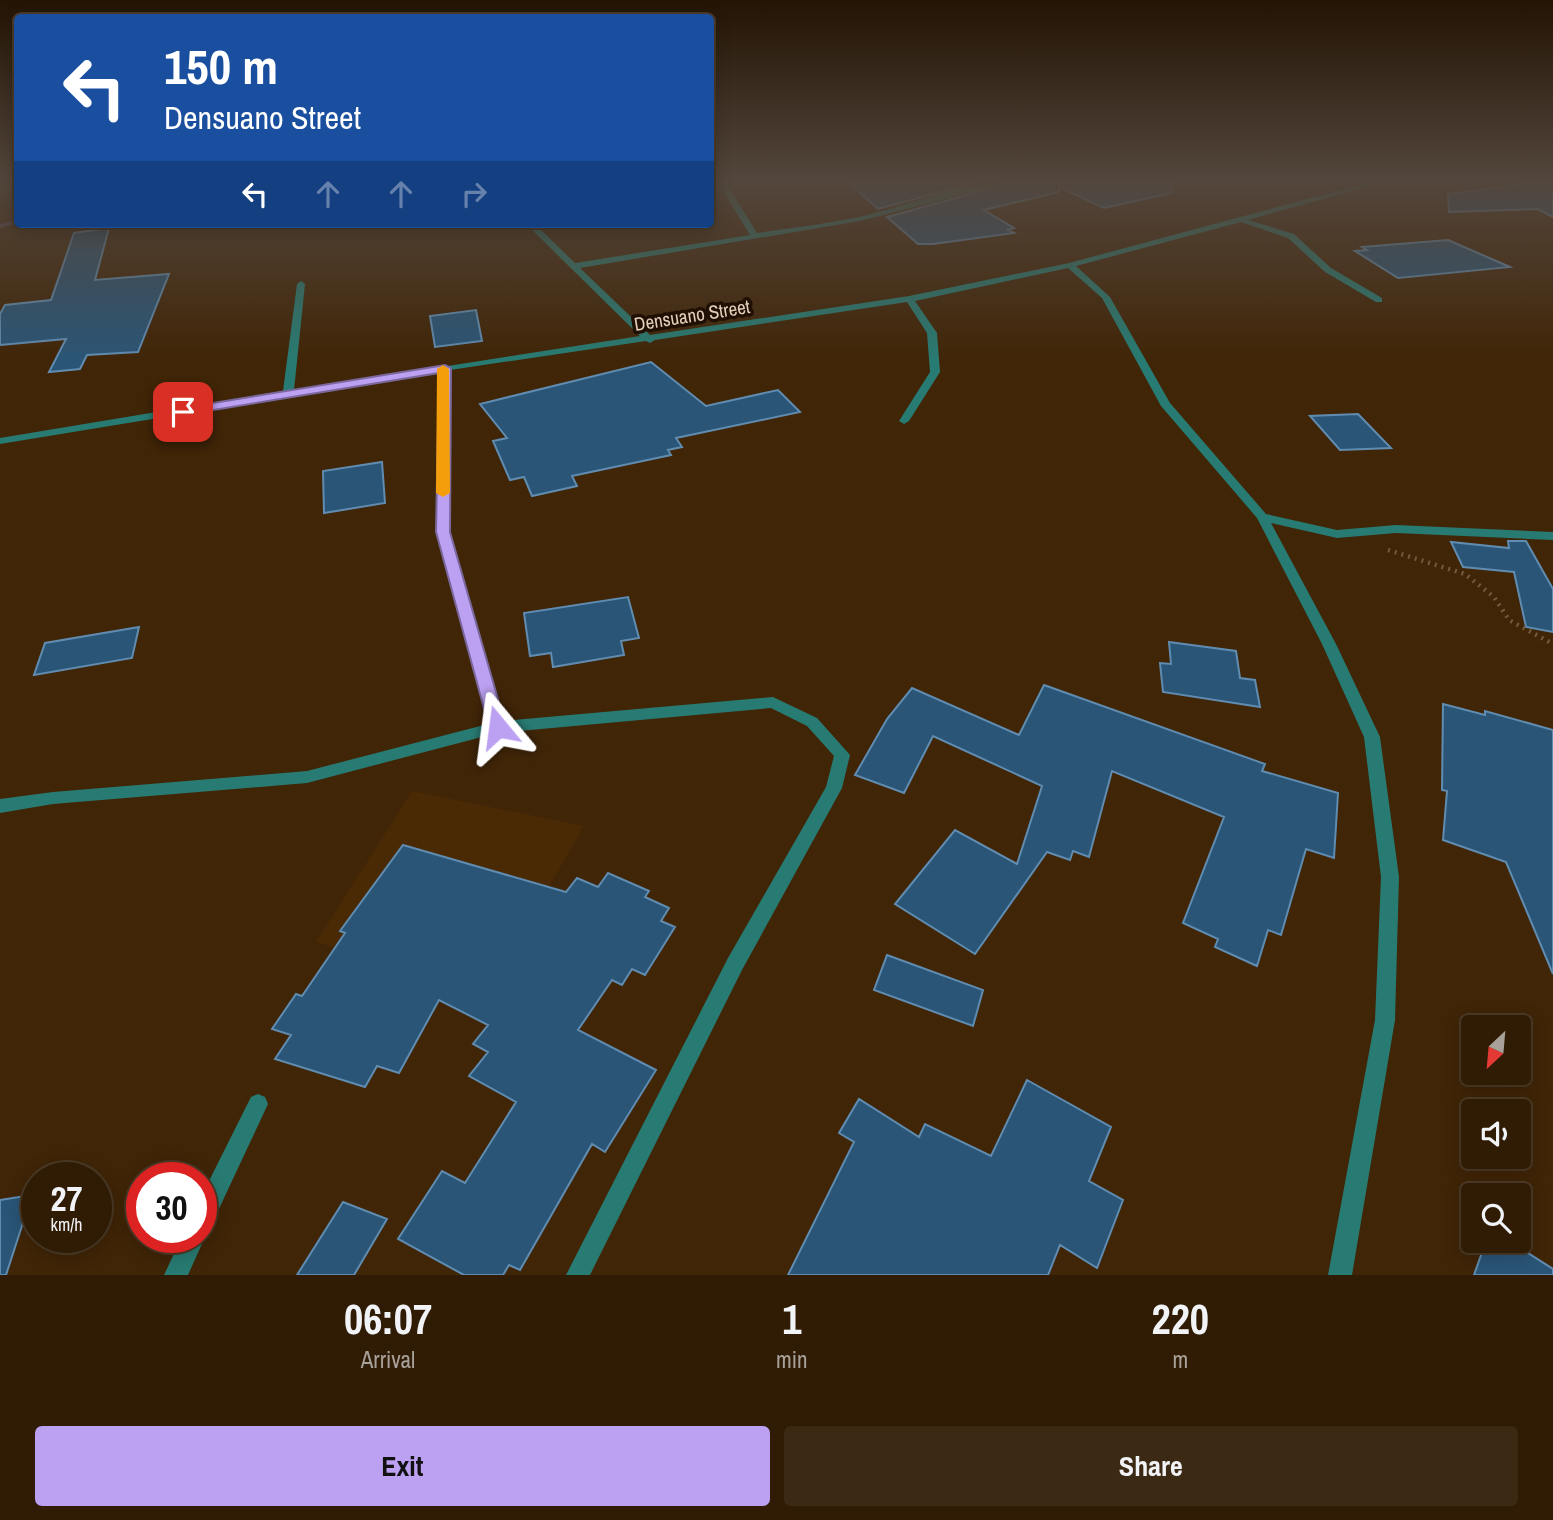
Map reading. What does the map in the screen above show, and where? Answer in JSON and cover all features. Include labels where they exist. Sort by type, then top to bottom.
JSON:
[{"type":"street","points":[[548,242],[650,340]]},
{"type":"street","points":[[573,267],[723,242]]},
{"type":"street","name":"Densuano Street","points":[[0,441],[445,368],[650,340],[909,299],[1070,265],[1162,242]]},
{"type":"street","points":[[1297,242],[1328,270],[1379,300]]},
{"type":"street","points":[[1070,265],[1106,297],[1165,404],[1262,517],[1329,644],[1372,737],[1390,877],[1385,1020],[1340,1275]]},
{"type":"street","points":[[288,395],[302,284]]},
{"type":"street","points":[[904,421],[935,372],[932,333],[909,299]]},
{"type":"street","points":[[445,368],[443,532],[498,727]]},
{"type":"street","points":[[1262,517],[1337,534],[1396,529],[1553,536]]},
{"type":"street","points":[[0,806],[53,798],[307,777],[498,727],[773,702],[812,722],[842,755],[834,788],[734,964],[578,1275]]},
{"type":"street","points":[[217,1189],[258,1104]]},
{"type":"street","points":[[176,1275],[186,1253]]},
{"type":"path","points":[[1337,534],[1465,574],[1494,597],[1509,620],[1553,644]]},
{"type":"shaded area","points":[[412,791],[584,826],[487,994],[316,942]]},
{"type":"building","points":[[71,242],[105,242],[95,280],[169,274],[138,352],[87,355],[80,369],[49,372],[66,339],[0,345],[0,314],[5,305],[51,300]]},
{"type":"building","points":[[915,242],[951,242],[933,244]]},
{"type":"building","points":[[1451,242],[1510,267],[1398,278],[1355,251],[1367,250],[1362,247]]},
{"type":"building","points":[[476,310],[482,341],[435,347],[430,316]]},
{"type":"building","points":[[651,362],[706,406],[778,390],[800,412],[676,438],[682,447],[668,450],[671,455],[572,476],[577,486],[532,496],[524,477],[510,480],[493,441],[507,438],[480,404]]},
{"type":"building","points":[[1358,414],[1391,448],[1340,450],[1310,416]]},
{"type":"building","points":[[382,462],[385,503],[324,513],[323,471]]},
{"type":"building","points":[[1508,541],[1526,541],[1553,589],[1553,632],[1526,627],[1514,572],[1463,567],[1451,542],[1509,548]]},
{"type":"building","points":[[628,597],[639,638],[621,641],[624,655],[553,667],[551,653],[530,656],[524,613]]},
{"type":"building","points":[[139,627],[132,658],[34,675],[45,643]]},
{"type":"building","points":[[1169,642],[1236,651],[1240,678],[1255,680],[1260,707],[1163,692],[1160,663],[1171,664]]},
{"type":"building","points":[[1044,685],[1265,764],[1262,771],[1338,793],[1334,858],[1306,849],[1281,935],[1268,930],[1257,966],[1215,947],[1218,939],[1183,923],[1224,817],[1112,771],[1089,857],[1073,851],[1070,860],[1047,852],[975,954],[895,904],[955,830],[1017,864],[1042,786],[933,736],[904,793],[855,775],[887,719],[912,688],[1019,735]]},
{"type":"building","points":[[1443,704],[1485,715],[1485,711],[1553,730],[1553,974],[1506,862],[1443,840],[1447,791],[1442,790]]},
{"type":"building","points":[[403,845],[566,892],[577,878],[598,887],[608,873],[649,891],[645,897],[669,908],[661,921],[675,927],[645,975],[632,969],[622,985],[612,980],[578,1030],[656,1070],[605,1152],[592,1144],[520,1270],[509,1265],[503,1275],[464,1275],[398,1239],[442,1171],[465,1183],[516,1102],[469,1076],[488,1052],[473,1044],[488,1025],[439,1000],[399,1073],[377,1066],[365,1087],[275,1059],[291,1035],[272,1029],[296,994],[302,996],[345,933],[340,931]]},
{"type":"building","points":[[887,955],[983,990],[973,1026],[874,990]]},
{"type":"building","points":[[1027,1080],[1111,1127],[1089,1181],[1123,1200],[1097,1268],[1060,1245],[1048,1275],[788,1275],[854,1142],[839,1133],[859,1099],[919,1137],[925,1124],[991,1156]]},
{"type":"building","points":[[21,1197],[21,1229],[6,1275],[0,1275],[0,1200]]},
{"type":"building","points":[[343,1202],[387,1219],[354,1275],[297,1275]]},
{"type":"building","points":[[1482,1253],[1528,1253],[1553,1269],[1553,1275],[1474,1275]]},
{"type":"slow traffic","points":[[443,369],[445,368],[443,493]]},
{"type":"route","points":[[183,412],[445,368],[443,532],[498,727]]}]
